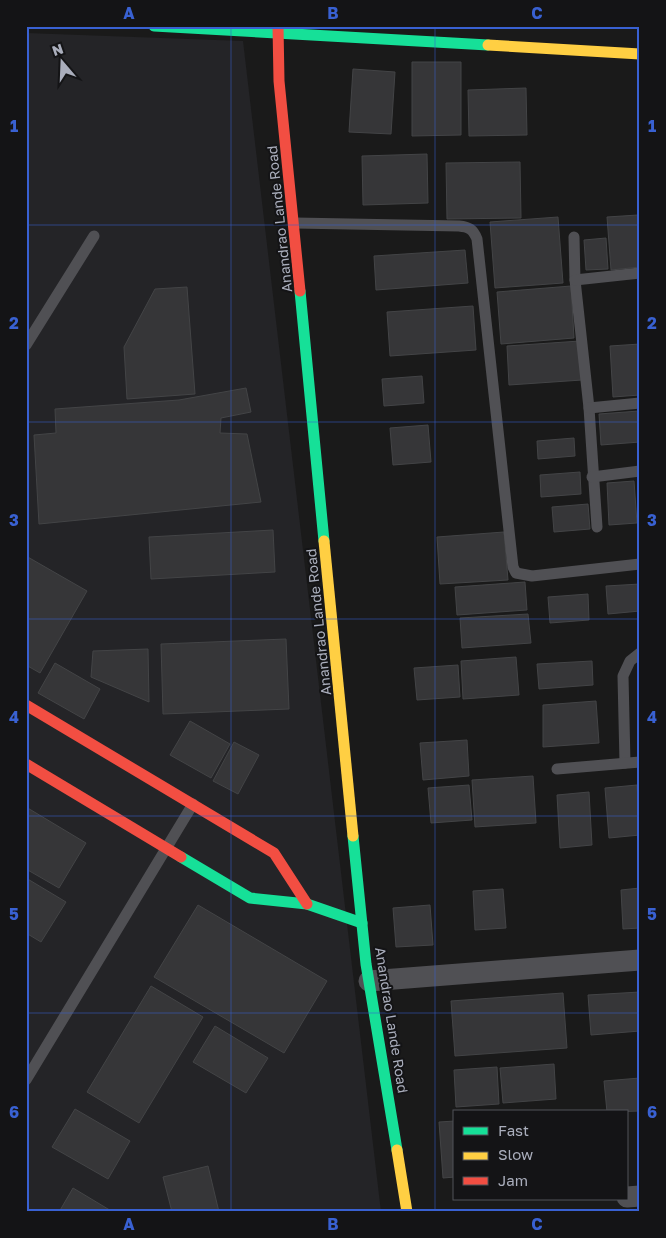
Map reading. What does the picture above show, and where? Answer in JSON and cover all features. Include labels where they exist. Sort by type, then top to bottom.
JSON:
[{"type":"main road","points":[[154,26],[279,30],[640,54]]},
{"type":"main road","name":"Anandrao Lande Road","points":[[279,30],[279,81],[295,223],[362,923],[369,981],[407,1212]]},
{"type":"main road","points":[[26,705],[274,853],[307,904]]},
{"type":"main road","points":[[26,764],[250,898],[307,904],[362,923]]},
{"type":"street","points":[[369,981],[640,960]]},
{"type":"lane","points":[[295,223],[459,226],[468,227],[474,232],[477,239],[513,567],[516,573],[532,576],[640,564]]},
{"type":"lane","points":[[26,345],[94,236]]},
{"type":"lane","points":[[574,237],[575,280],[589,408],[592,477],[597,527]]},
{"type":"lane","points":[[575,280],[640,274]]},
{"type":"lane","points":[[589,408],[640,402]]},
{"type":"lane","points":[[592,477],[640,471]]},
{"type":"lane","points":[[626,763],[623,676],[630,661],[640,653]]},
{"type":"lane","points":[[557,769],[640,762]]},
{"type":"lane","points":[[26,1080],[192,804]]},
{"type":"shaded area","points":[[26,33],[243,41],[381,1212],[26,1212]]},
{"type":"building","points":[[412,62],[461,62],[461,135],[412,136]]},
{"type":"building","points":[[353,69],[395,72],[391,134],[349,132]]},
{"type":"building","points":[[526,88],[527,135],[469,136],[468,90]]},
{"type":"building","points":[[427,154],[428,203],[363,205],[362,156]]},
{"type":"building","points":[[520,162],[521,218],[447,219],[446,163]]},
{"type":"building","points":[[638,215],[640,267],[611,270],[607,217]]},
{"type":"building","points":[[558,217],[563,283],[495,288],[490,222]]},
{"type":"building","points":[[606,238],[608,269],[586,270],[584,240]]},
{"type":"building","points":[[465,250],[468,283],[376,290],[374,256]]},
{"type":"building","points":[[571,286],[574,338],[501,344],[497,292]]},
{"type":"building","points":[[187,287],[195,394],[127,399],[124,347],[155,289]]},
{"type":"building","points":[[473,306],[476,350],[390,356],[387,312]]},
{"type":"building","points":[[580,341],[582,380],[509,385],[507,346]]},
{"type":"building","points":[[640,344],[640,395],[613,397],[610,346]]},
{"type":"building","points":[[422,376],[424,403],[384,406],[382,379]]},
{"type":"building","points":[[246,388],[251,412],[221,418],[220,433],[247,434],[261,502],[39,524],[34,435],[56,433],[55,409],[179,400]]},
{"type":"building","points":[[639,411],[640,442],[601,445],[599,414]]},
{"type":"building","points":[[428,425],[431,462],[393,465],[390,428]]},
{"type":"building","points":[[574,438],[575,456],[538,459],[537,441]]},
{"type":"building","points":[[580,472],[581,494],[541,497],[540,475]]},
{"type":"building","points":[[634,481],[637,523],[609,525],[607,483]]},
{"type":"building","points":[[588,504],[590,529],[554,532],[552,507]]},
{"type":"building","points":[[273,530],[275,572],[151,579],[149,537]]},
{"type":"building","points":[[504,532],[508,580],[440,584],[437,537]]},
{"type":"building","points":[[26,556],[87,591],[40,673],[26,665]]},
{"type":"building","points":[[525,582],[527,610],[457,615],[455,587]]},
{"type":"building","points":[[640,584],[640,611],[608,614],[606,586]]},
{"type":"building","points":[[588,594],[589,620],[550,623],[548,597]]},
{"type":"building","points":[[528,614],[531,643],[462,648],[460,618]]},
{"type":"building","points":[[286,639],[289,709],[163,714],[161,644]]},
{"type":"building","points":[[148,649],[149,702],[91,677],[93,651]]},
{"type":"building","points":[[516,657],[519,695],[463,699],[461,661]]},
{"type":"building","points":[[592,661],[593,685],[539,689],[537,664]]},
{"type":"building","points":[[55,663],[100,689],[84,719],[38,693]]},
{"type":"building","points":[[458,665],[460,697],[417,700],[414,668]]},
{"type":"building","points":[[596,701],[599,743],[543,747],[543,705]]},
{"type":"building","points":[[190,721],[230,744],[211,778],[170,755]]},
{"type":"building","points":[[467,740],[469,776],[423,780],[420,743]]},
{"type":"building","points":[[234,742],[259,755],[238,794],[213,781]]},
{"type":"building","points":[[533,776],[536,823],[475,827],[472,780]]},
{"type":"building","points":[[469,785],[472,820],[431,823],[428,788]]},
{"type":"building","points":[[637,785],[640,835],[609,838],[605,788]]},
{"type":"building","points":[[589,792],[592,845],[560,848],[557,795]]},
{"type":"building","points":[[26,807],[86,843],[59,888],[26,869]]},
{"type":"building","points":[[26,878],[66,902],[41,942],[26,933]]},
{"type":"building","points":[[640,888],[640,928],[623,929],[621,890]]},
{"type":"building","points":[[503,889],[506,928],[475,930],[473,891]]},
{"type":"building","points":[[198,905],[327,981],[284,1053],[154,977]]},
{"type":"building","points":[[430,905],[433,945],[396,947],[393,908]]},
{"type":"building","points":[[151,986],[203,1017],[139,1123],[87,1092]]},
{"type":"building","points":[[640,992],[640,1031],[591,1035],[588,995]]},
{"type":"building","points":[[563,993],[567,1048],[455,1056],[451,1001]]},
{"type":"building","points":[[215,1026],[268,1058],[246,1093],[193,1062]]},
{"type":"building","points":[[554,1064],[556,1099],[503,1103],[500,1068]]},
{"type":"building","points":[[497,1067],[499,1104],[456,1107],[454,1070]]},
{"type":"building","points":[[640,1078],[640,1111],[607,1110],[604,1081]]},
{"type":"building","points":[[75,1109],[130,1141],[108,1179],[52,1147]]},
{"type":"building","points":[[453,1121],[453,1177],[443,1178],[439,1122]]},
{"type":"building","points":[[208,1166],[219,1212],[172,1212],[163,1177]]},
{"type":"building","points":[[73,1188],[113,1212],[59,1212]]},
{"type":"traffic: fast","points":[[154,26],[488,45]]},
{"type":"traffic: fast","points":[[300,291],[324,541]]},
{"type":"traffic: fast","points":[[353,836],[366,964],[397,1150]]},
{"type":"traffic: fast","points":[[181,857],[250,898],[307,904],[362,923]]},
{"type":"traffic: slow","points":[[488,45],[640,54]]},
{"type":"traffic: slow","points":[[324,541],[353,836]]},
{"type":"traffic: slow","points":[[397,1150],[407,1212]]},
{"type":"traffic: jam","points":[[278,26],[279,81],[300,291]]},
{"type":"traffic: jam","points":[[26,705],[274,853],[307,904]]},
{"type":"traffic: jam","points":[[26,764],[181,857]]}]
